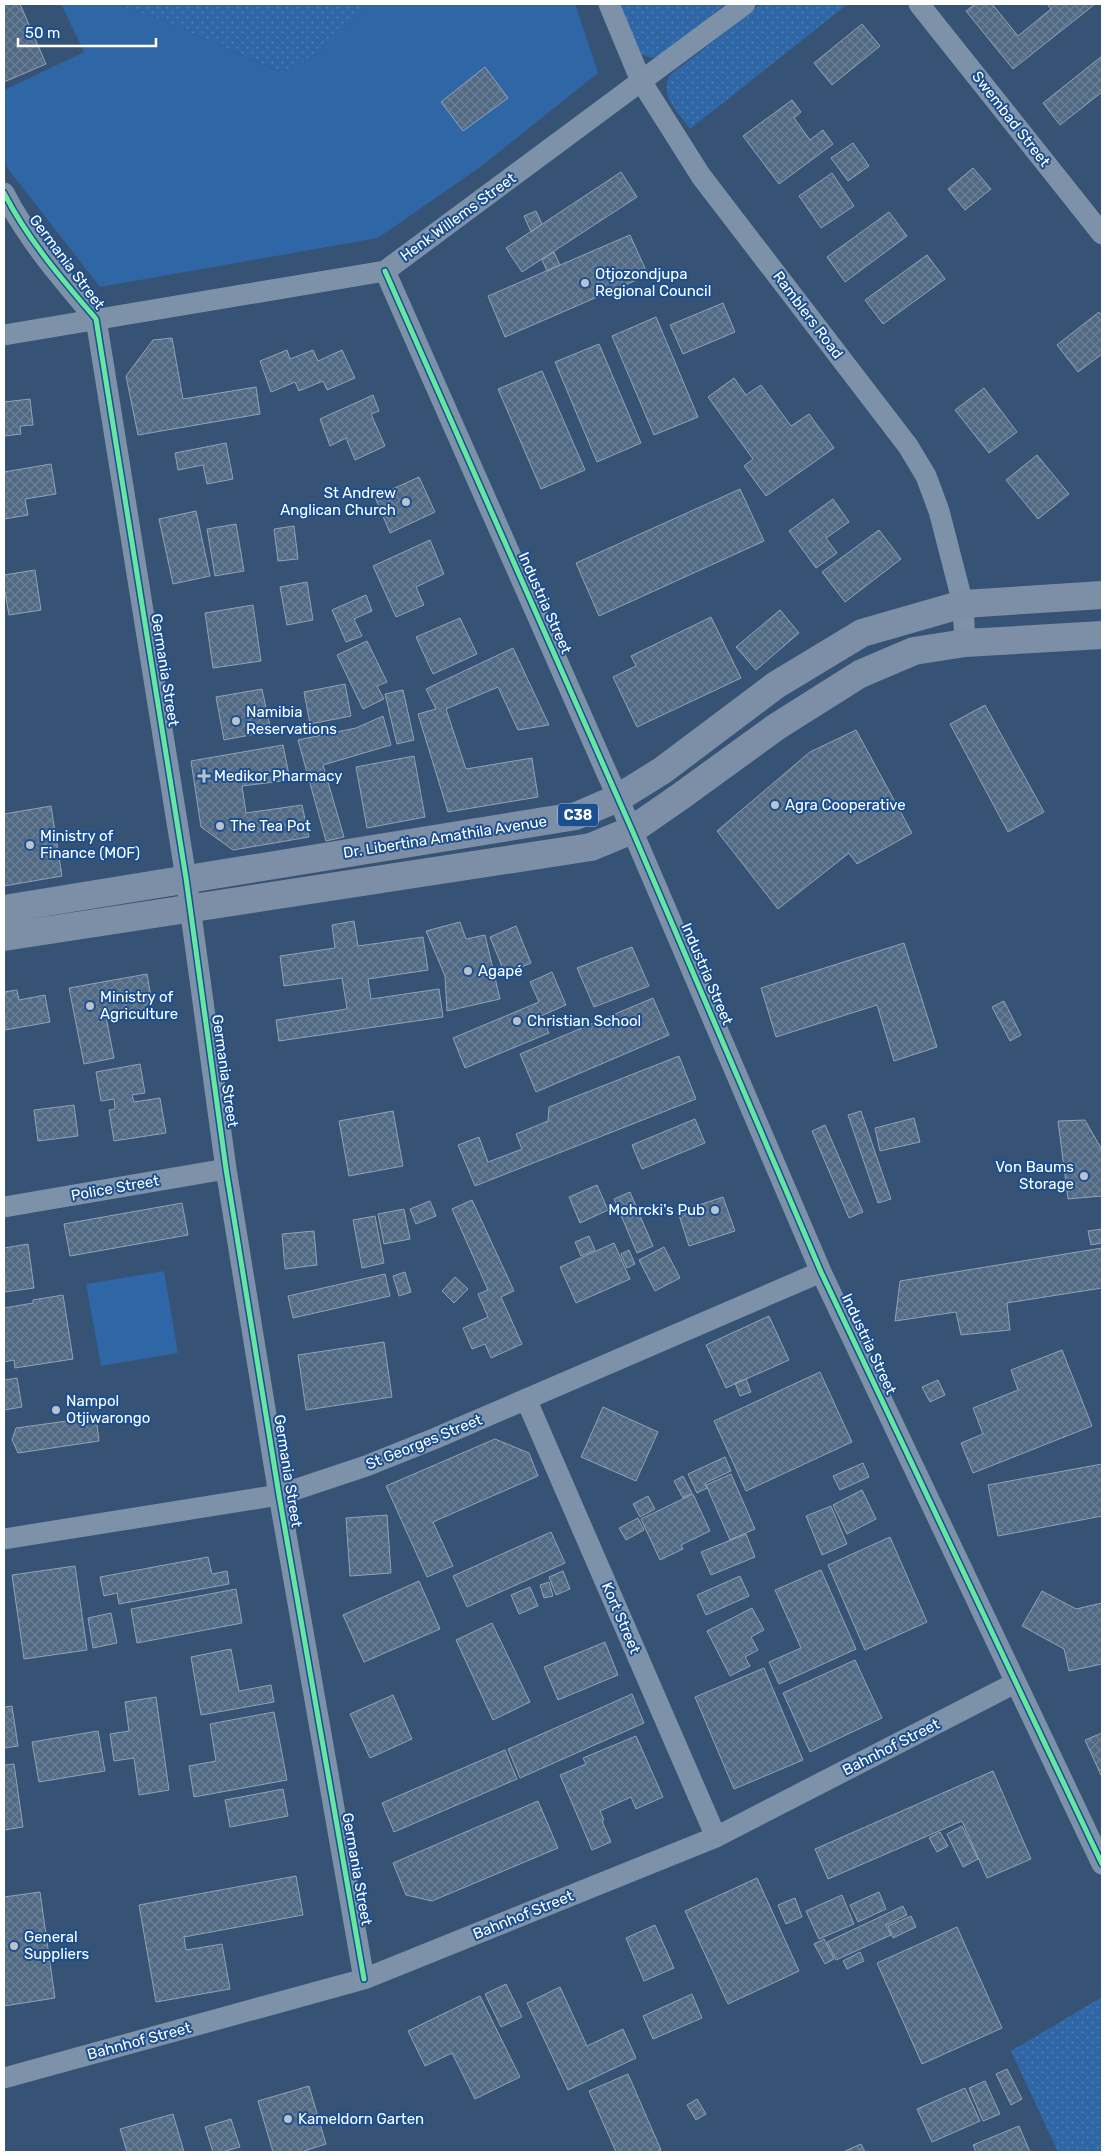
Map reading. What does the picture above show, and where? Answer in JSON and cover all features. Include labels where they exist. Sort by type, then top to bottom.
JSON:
[{"type":"main road","name":"Dr. Libertina Amathila Avenue","points":[[4,909],[576,816],[618,798],[663,770],[776,685],[862,633],[962,604],[1102,595]]},
{"type":"main road","name":"Dr. Libertina Amathila Avenue","points":[[4,938],[591,847],[632,830],[776,727],[860,674],[914,651],[965,643],[1102,635]]},
{"type":"street","name":"Ramblers Road","points":[[609,4],[642,81],[673,134],[701,176],[908,446],[926,476],[939,511],[962,604],[965,643]]},
{"type":"street","name":"Henk Willems Street","points":[[4,335],[385,271],[745,4]]},
{"type":"street","name":"Swembad Street","points":[[919,4],[1102,234]]},
{"type":"street","name":"Germania Street","points":[[4,193],[15,214],[45,259],[96,319],[186,878],[226,1169],[279,1495],[364,1980]]},
{"type":"street","name":"Industria Street","points":[[385,271],[632,830],[821,1272],[1102,1864]]},
{"type":"street","name":"Police Street","points":[[4,1207],[226,1169]]},
{"type":"street","name":"St Georges Street","points":[[4,1539],[279,1495],[375,1463],[821,1272]]},
{"type":"street","name":"Kort Street","points":[[526,1399],[716,1837]]},
{"type":"street","name":"Bahnhof Street","points":[[4,2078],[364,1980],[716,1837],[1015,1683]]},
{"type":"shaded area","points":[[61,4],[115,4],[157,18],[282,73],[325,50],[369,4],[575,4],[598,73],[479,168],[378,238],[100,287],[8,169],[4,157],[4,90],[84,52]]},
{"type":"shaded area","points":[[115,4],[369,4],[325,50],[283,73],[157,18]]},
{"type":"shaded area","points":[[620,4],[726,4],[661,56],[652,58],[640,54]]},
{"type":"shaded area","points":[[761,4],[848,4],[690,129],[675,110],[668,97],[667,83],[670,75]]},
{"type":"shaded area","points":[[164,1271],[178,1353],[101,1366],[86,1284]]},
{"type":"shaded area","points":[[1102,1997],[1102,2152],[1058,2152],[1011,2051]]},
{"type":"building","points":[[4,4],[20,4],[46,64],[4,82]]},
{"type":"building","points":[[975,4],[992,4],[1018,36],[1051,9],[1047,4],[1095,4],[1013,69],[966,11]]},
{"type":"building","points":[[862,24],[880,46],[832,85],[814,63]]},
{"type":"building","points":[[1102,56],[1102,92],[1060,125],[1043,103]]},
{"type":"building","points":[[485,67],[508,98],[463,131],[441,102]]},
{"type":"building","points":[[792,100],[801,112],[794,118],[810,140],[823,130],[833,144],[779,184],[743,136]]},
{"type":"building","points":[[853,143],[869,166],[848,181],[831,158]]},
{"type":"building","points":[[973,168],[991,189],[965,210],[948,189]]},
{"type":"building","points":[[621,172],[637,197],[522,272],[506,248]]},
{"type":"building","points":[[832,173],[854,206],[821,228],[799,196]]},
{"type":"building","points":[[536,211],[542,224],[531,232],[524,216]]},
{"type":"building","points":[[889,212],[907,236],[845,282],[827,257]]},
{"type":"building","points":[[630,235],[648,275],[505,337],[488,296]]},
{"type":"building","points":[[554,252],[560,265],[547,271],[542,260]]},
{"type":"building","points":[[927,255],[945,279],[883,324],[865,300]]},
{"type":"building","points":[[723,303],[735,332],[683,354],[670,325]]},
{"type":"building","points":[[1099,312],[1102,316],[1102,354],[1078,372],[1057,345]]},
{"type":"building","points":[[656,317],[698,417],[654,435],[612,336]]},
{"type":"building","points":[[172,338],[183,399],[256,387],[260,414],[138,435],[126,376],[153,340]]},
{"type":"building","points":[[599,344],[641,443],[597,462],[555,362]]},
{"type":"building","points":[[287,350],[290,359],[313,350],[318,361],[342,350],[355,378],[327,390],[323,381],[299,391],[295,382],[271,392],[260,361]]},
{"type":"building","points":[[542,371],[585,470],[541,489],[498,389]]},
{"type":"building","points":[[734,378],[746,395],[761,385],[791,426],[809,414],[834,448],[766,496],[744,466],[753,459],[708,397]]},
{"type":"building","points":[[984,388],[1017,432],[989,453],[955,410]]},
{"type":"building","points":[[373,395],[379,411],[371,414],[385,446],[355,460],[346,438],[330,446],[320,419]]},
{"type":"building","points":[[30,399],[33,425],[20,426],[21,434],[4,436],[4,402]]},
{"type":"building","points":[[226,443],[233,479],[207,484],[203,465],[178,470],[175,453]]},
{"type":"building","points":[[1037,455],[1069,494],[1038,519],[1006,480]]},
{"type":"building","points":[[51,464],[56,494],[25,499],[28,515],[4,519],[4,472]]},
{"type":"building","points":[[419,477],[435,512],[390,533],[375,497]]},
{"type":"building","points":[[740,489],[764,541],[599,616],[576,563]]},
{"type":"building","points":[[833,499],[849,522],[826,538],[837,553],[816,568],[789,531]]},
{"type":"building","points":[[196,511],[210,576],[173,584],[159,519]]},
{"type":"building","points":[[236,524],[244,571],[215,576],[207,529]]},
{"type":"building","points":[[294,526],[298,559],[278,561],[274,529]]},
{"type":"building","points":[[879,530],[901,559],[845,602],[822,572]]},
{"type":"building","points":[[430,540],[444,574],[416,587],[424,605],[396,617],[373,566]]},
{"type":"building","points":[[35,570],[41,610],[9,615],[4,575]]},
{"type":"building","points":[[307,582],[313,620],[287,625],[280,587]]},
{"type":"building","points":[[366,595],[372,611],[354,619],[362,636],[346,642],[332,610]]},
{"type":"building","points":[[253,605],[261,661],[213,668],[205,613]]},
{"type":"building","points":[[780,610],[799,633],[756,670],[736,647]]},
{"type":"building","points":[[711,617],[741,678],[637,727],[613,677],[636,666],[631,656]]},
{"type":"building","points":[[460,618],[477,654],[433,674],[416,637]]},
{"type":"building","points":[[367,641],[387,682],[377,686],[384,699],[363,709],[337,655]]},
{"type":"building","points":[[513,648],[549,725],[518,730],[498,687],[446,709],[466,769],[532,758],[538,797],[448,812],[418,714],[436,709],[426,689]]},
{"type":"building","points":[[345,684],[351,716],[310,724],[304,692]]},
{"type":"building","points":[[262,689],[271,731],[224,740],[216,697]]},
{"type":"building","points":[[403,690],[414,740],[397,744],[385,694]]},
{"type":"building","points":[[985,705],[1044,812],[1008,832],[950,724]]},
{"type":"building","points":[[383,716],[391,745],[323,765],[344,837],[326,841],[298,740],[356,728]]},
{"type":"building","points":[[856,730],[912,833],[857,864],[849,853],[778,909],[717,831],[810,752]]},
{"type":"building","points":[[283,745],[290,780],[242,786],[246,813],[302,805],[309,837],[233,850],[201,827],[191,761]]},
{"type":"building","points":[[414,756],[425,817],[367,828],[356,767]]},
{"type":"building","name":"Ministry of Finance (MOF)","points":[[51,806],[62,876],[4,886],[4,814]]},
{"type":"building","points":[[354,921],[358,946],[423,937],[428,970],[368,979],[371,999],[439,989],[443,1017],[279,1041],[276,1020],[347,1009],[342,978],[284,986],[280,956],[335,948],[332,925]]},
{"type":"building","points":[[460,922],[466,939],[485,935],[500,999],[447,1011],[445,976],[426,931]]},
{"type":"building","points":[[516,926],[531,963],[505,974],[490,937]]},
{"type":"building","points":[[904,943],[937,1047],[894,1061],[877,1005],[776,1037],[761,988]]},
{"type":"building","points":[[632,947],[649,986],[594,1007],[577,968]]},
{"type":"building","points":[[552,972],[566,1005],[541,1016],[549,1033],[465,1068],[453,1038],[539,1002],[530,982]]},
{"type":"building","points":[[147,974],[153,1008],[106,1017],[114,1058],[84,1064],[69,988]]},
{"type":"building","points":[[17,990],[19,1000],[45,995],[50,1022],[5,1030],[4,992]]},
{"type":"building","points":[[653,998],[669,1035],[536,1092],[520,1054]]},
{"type":"building","points":[[1004,1001],[1021,1035],[1010,1041],[992,1007]]},
{"type":"building","points":[[679,1056],[696,1099],[475,1186],[458,1145],[479,1137],[488,1162],[522,1149],[516,1134],[548,1121],[549,1107]]},
{"type":"building","points":[[140,1064],[145,1093],[132,1095],[134,1102],[160,1098],[166,1133],[114,1141],[109,1110],[115,1109],[114,1099],[101,1101],[96,1072]]},
{"type":"building","points":[[74,1105],[78,1136],[38,1141],[34,1110]]},
{"type":"building","points":[[393,1111],[403,1166],[349,1176],[339,1121]]},
{"type":"building","points":[[861,1111],[891,1199],[878,1203],[848,1115]]},
{"type":"building","points":[[914,1118],[920,1142],[880,1151],[875,1128]]},
{"type":"building","points":[[695,1119],[705,1143],[642,1169],[632,1145]]},
{"type":"building","name":"Von Baums Storage","points":[[1085,1120],[1102,1150],[1102,1196],[1068,1199],[1058,1121]]},
{"type":"building","points":[[825,1125],[863,1212],[849,1218],[812,1131]]},
{"type":"building","points":[[597,1185],[608,1210],[580,1223],[569,1197]]},
{"type":"building","points":[[630,1192],[653,1246],[637,1253],[614,1199]]},
{"type":"building","points":[[723,1197],[735,1231],[689,1246],[678,1212]]},
{"type":"building","points":[[472,1200],[514,1291],[501,1297],[522,1344],[491,1358],[485,1344],[472,1349],[463,1328],[488,1317],[478,1294],[488,1290],[452,1209]]},
{"type":"building","points":[[430,1201],[436,1216],[416,1224],[410,1209]]},
{"type":"building","points":[[182,1203],[188,1235],[70,1256],[64,1224]]},
{"type":"building","points":[[404,1209],[410,1239],[384,1244],[378,1214]]},
{"type":"building","points":[[375,1216],[384,1263],[362,1268],[353,1220]]},
{"type":"building","points":[[1102,1229],[1102,1243],[1091,1245],[1088,1231]]},
{"type":"building","points":[[314,1231],[317,1265],[285,1269],[282,1234]]},
{"type":"building","points":[[589,1236],[595,1250],[581,1256],[575,1242]]},
{"type":"building","points":[[614,1243],[630,1279],[576,1303],[560,1267]]},
{"type":"building","points":[[28,1244],[34,1288],[5,1292],[4,1248]]},
{"type":"building","points":[[664,1247],[680,1278],[655,1291],[639,1260]]},
{"type":"building","points":[[1102,1248],[1102,1288],[1007,1303],[1010,1330],[961,1335],[956,1312],[895,1321],[900,1281]]},
{"type":"building","points":[[629,1250],[635,1264],[627,1268],[621,1254]]},
{"type":"building","points":[[405,1272],[411,1292],[399,1296],[393,1276]]},
{"type":"building","points":[[385,1274],[390,1296],[293,1318],[288,1296]]},
{"type":"building","points":[[455,1277],[468,1289],[454,1303],[442,1291]]},
{"type":"building","points":[[63,1295],[73,1359],[15,1368],[14,1360],[4,1362],[4,1308],[33,1303],[33,1300]]},
{"type":"building","points":[[769,1316],[789,1360],[726,1388],[706,1345]]},
{"type":"building","points":[[384,1342],[392,1397],[306,1410],[298,1355]]},
{"type":"building","points":[[1062,1350],[1092,1426],[973,1473],[961,1443],[983,1434],[973,1408],[1018,1390],[1011,1370]]},
{"type":"building","points":[[820,1372],[852,1442],[746,1491],[714,1421]]},
{"type":"building","points":[[17,1378],[22,1407],[4,1410],[4,1380]]},
{"type":"building","points":[[746,1379],[751,1392],[740,1396],[735,1383]]},
{"type":"building","points":[[938,1380],[945,1395],[930,1402],[922,1387]]},
{"type":"building","points":[[603,1407],[658,1432],[636,1481],[581,1457]]},
{"type":"building","points":[[96,1417],[99,1441],[18,1453],[12,1440],[16,1428]]},
{"type":"building","points":[[495,1439],[529,1453],[538,1476],[433,1522],[453,1566],[427,1577],[386,1486]]},
{"type":"building","points":[[725,1457],[731,1471],[705,1483],[707,1488],[697,1493],[688,1474]]},
{"type":"building","points":[[863,1463],[869,1477],[840,1490],[833,1476]]},
{"type":"building","points":[[1102,1464],[1102,1516],[998,1536],[988,1485]]},
{"type":"building","points":[[731,1474],[755,1529],[730,1540],[706,1485]]},
{"type":"building","points":[[683,1476],[692,1493],[683,1498],[674,1481]]},
{"type":"building","points":[[862,1490],[876,1519],[847,1534],[833,1505]]},
{"type":"building","points":[[693,1494],[710,1531],[681,1545],[683,1549],[660,1560],[641,1519]]},
{"type":"building","points":[[648,1496],[655,1509],[640,1517],[633,1504]]},
{"type":"building","points":[[831,1506],[847,1544],[822,1555],[806,1516]]},
{"type":"building","points":[[387,1515],[391,1573],[350,1576],[346,1518]]},
{"type":"building","points":[[638,1518],[644,1530],[626,1540],[619,1528]]},
{"type":"building","points":[[551,1532],[565,1563],[467,1607],[453,1576]]},
{"type":"building","points":[[746,1534],[755,1557],[711,1575],[701,1552]]},
{"type":"building","points":[[890,1537],[927,1622],[865,1650],[828,1565]]},
{"type":"building","points":[[208,1557],[212,1574],[227,1571],[229,1584],[119,1604],[117,1593],[104,1596],[100,1577]]},
{"type":"building","points":[[75,1566],[87,1650],[24,1659],[12,1575]]},
{"type":"building","points":[[821,1570],[856,1649],[779,1684],[769,1662],[801,1648],[775,1590]]},
{"type":"building","points":[[563,1571],[570,1589],[556,1595],[549,1577]]},
{"type":"building","points":[[740,1576],[749,1596],[706,1615],[697,1595]]},
{"type":"building","points":[[419,1581],[440,1629],[364,1662],[343,1615]]},
{"type":"building","points":[[549,1582],[553,1596],[544,1598],[540,1585]]},
{"type":"building","points":[[530,1587],[538,1606],[519,1614],[511,1595]]},
{"type":"building","points":[[236,1589],[242,1623],[137,1643],[131,1609]]},
{"type":"building","points":[[1042,1591],[1076,1609],[1102,1603],[1102,1664],[1069,1671],[1064,1649],[1022,1626]]},
{"type":"building","points":[[752,1608],[764,1630],[751,1637],[758,1650],[745,1657],[750,1666],[730,1676],[707,1631]]},
{"type":"building","points":[[111,1613],[117,1643],[93,1648],[88,1618]]},
{"type":"building","points":[[492,1623],[530,1702],[493,1720],[456,1640]]},
{"type":"building","points":[[605,1642],[618,1675],[558,1700],[544,1667]]},
{"type":"building","points":[[231,1649],[239,1691],[271,1685],[274,1702],[201,1715],[191,1657]]},
{"type":"building","points":[[855,1660],[882,1718],[810,1752],[783,1693]]},
{"type":"building","points":[[764,1668],[803,1760],[734,1789],[695,1697]]},
{"type":"building","points":[[632,1694],[644,1723],[520,1778],[508,1749]]},
{"type":"building","points":[[393,1695],[412,1739],[370,1758],[350,1714]]},
{"type":"building","points":[[156,1697],[169,1790],[139,1795],[134,1758],[114,1761],[110,1734],[129,1731],[125,1702]]},
{"type":"building","points":[[12,1706],[18,1746],[4,1748],[4,1707]]},
{"type":"building","points":[[274,1712],[287,1780],[194,1797],[189,1766],[216,1761],[210,1724]]},
{"type":"building","points":[[98,1731],[105,1771],[39,1782],[32,1742]]},
{"type":"building","points":[[1102,1733],[1102,1775],[1101,1775],[1085,1740]]},
{"type":"building","points":[[636,1736],[663,1797],[636,1809],[631,1797],[600,1811],[611,1842],[592,1850],[560,1775],[586,1764],[583,1758]]},
{"type":"building","points":[[505,1750],[517,1779],[394,1832],[382,1803]]},
{"type":"building","points":[[14,1764],[23,1827],[4,1830],[4,1765]]},
{"type":"building","points":[[993,1771],[1031,1859],[987,1878],[962,1821],[828,1879],[815,1849]]},
{"type":"building","points":[[283,1789],[288,1816],[230,1827],[225,1800]]},
{"type":"building","points":[[538,1801],[558,1848],[432,1901],[406,1895],[393,1863]]},
{"type":"building","points":[[962,1826],[978,1859],[963,1867],[947,1834]]},
{"type":"building","points":[[940,1832],[948,1846],[937,1852],[929,1838]]},
{"type":"building","points":[[296,1876],[303,1915],[184,1937],[186,1950],[222,1944],[230,1989],[156,2002],[139,1905]]},
{"type":"building","points":[[757,1878],[799,1971],[728,2004],[685,1911]]},
{"type":"building","points":[[40,1892],[55,1998],[4,2006],[4,1897]]},
{"type":"building","points":[[879,1892],[886,1909],[858,1922],[850,1905]]},
{"type":"building","points":[[842,1895],[854,1924],[819,1939],[806,1911]]},
{"type":"building","points":[[795,1898],[802,1917],[786,1924],[778,1905]]},
{"type":"building","points":[[903,1906],[907,1915],[886,1925],[891,1935],[836,1960],[827,1942]]},
{"type":"building","points":[[911,1916],[916,1927],[893,1938],[888,1926]]},
{"type":"building","points":[[655,1925],[674,1968],[644,1981],[626,1938]]},
{"type":"building","points":[[957,1927],[1002,2028],[922,2064],[877,1963]]},
{"type":"building","points":[[824,1939],[834,1959],[825,1964],[814,1944]]},
{"type":"building","points":[[860,1952],[864,1961],[847,1969],[843,1961]]},
{"type":"building","points":[[506,1984],[522,2017],[501,2027],[485,1994]]},
{"type":"building","points":[[560,1987],[587,2046],[623,2029],[636,2058],[568,2090],[527,2003]]},
{"type":"building","points":[[692,1994],[702,2018],[653,2039],[643,2016]]},
{"type":"building","points":[[480,1996],[520,2077],[475,2099],[452,2053],[425,2066],[408,2031]]},
{"type":"building","points":[[1007,2069],[1022,2099],[1011,2105],[996,2074]]},
{"type":"building","points":[[628,2074],[661,2150],[656,2152],[616,2152],[589,2091]]},
{"type":"building","points":[[985,2081],[1000,2114],[983,2121],[969,2088]]},
{"type":"building","points":[[309,2086],[326,2144],[301,2152],[273,2152],[258,2101]]},
{"type":"building","points":[[965,2088],[980,2121],[932,2142],[917,2109]]},
{"type":"building","points":[[697,2099],[706,2114],[696,2120],[687,2105]]},
{"type":"building","points":[[173,2114],[184,2152],[127,2152],[120,2129]]},
{"type":"building","points":[[231,2119],[240,2147],[222,2152],[213,2152],[205,2127]]},
{"type":"building","points":[[1019,2126],[1030,2152],[976,2152],[973,2145]]},
{"type":"building","points":[[861,2144],[865,2152],[843,2152]]},
{"type":"cycle path","points":[[4,193],[35,243],[96,319],[186,878],[226,1169],[279,1495],[364,1979]]},
{"type":"cycle path","points":[[385,271],[632,830],[821,1272],[1102,1864]]},
{"type":"place","name":"Otjozondjupa Regional Council","points":[[585,283]]},
{"type":"place","name":"St Andrew Anglican Church","points":[[406,502]]},
{"type":"place","name":"Namibia Reservations","points":[[236,721]]},
{"type":"place","name":"Medikor Pharmacy","points":[[204,776]]},
{"type":"place","name":"Agra Cooperative","points":[[775,805]]},
{"type":"place","name":"The Tea Pot","points":[[220,826]]},
{"type":"place","name":"Ministry of Finance (MOF)","points":[[30,845]]},
{"type":"place","name":"Agapé","points":[[468,971]]},
{"type":"place","name":"Ministry of Agriculture","points":[[90,1006]]},
{"type":"place","name":"Christian School","points":[[517,1021]]},
{"type":"place","name":"Von Baums Storage","points":[[1084,1176]]},
{"type":"place","name":"Mohrcki's Pub","points":[[715,1210]]},
{"type":"place","name":"Nampol Otjiwarongo","points":[[56,1410]]},
{"type":"place","name":"General Suppliers","points":[[14,1946]]},
{"type":"place","name":"Kameldorn Garten","points":[[288,2119]]}]
